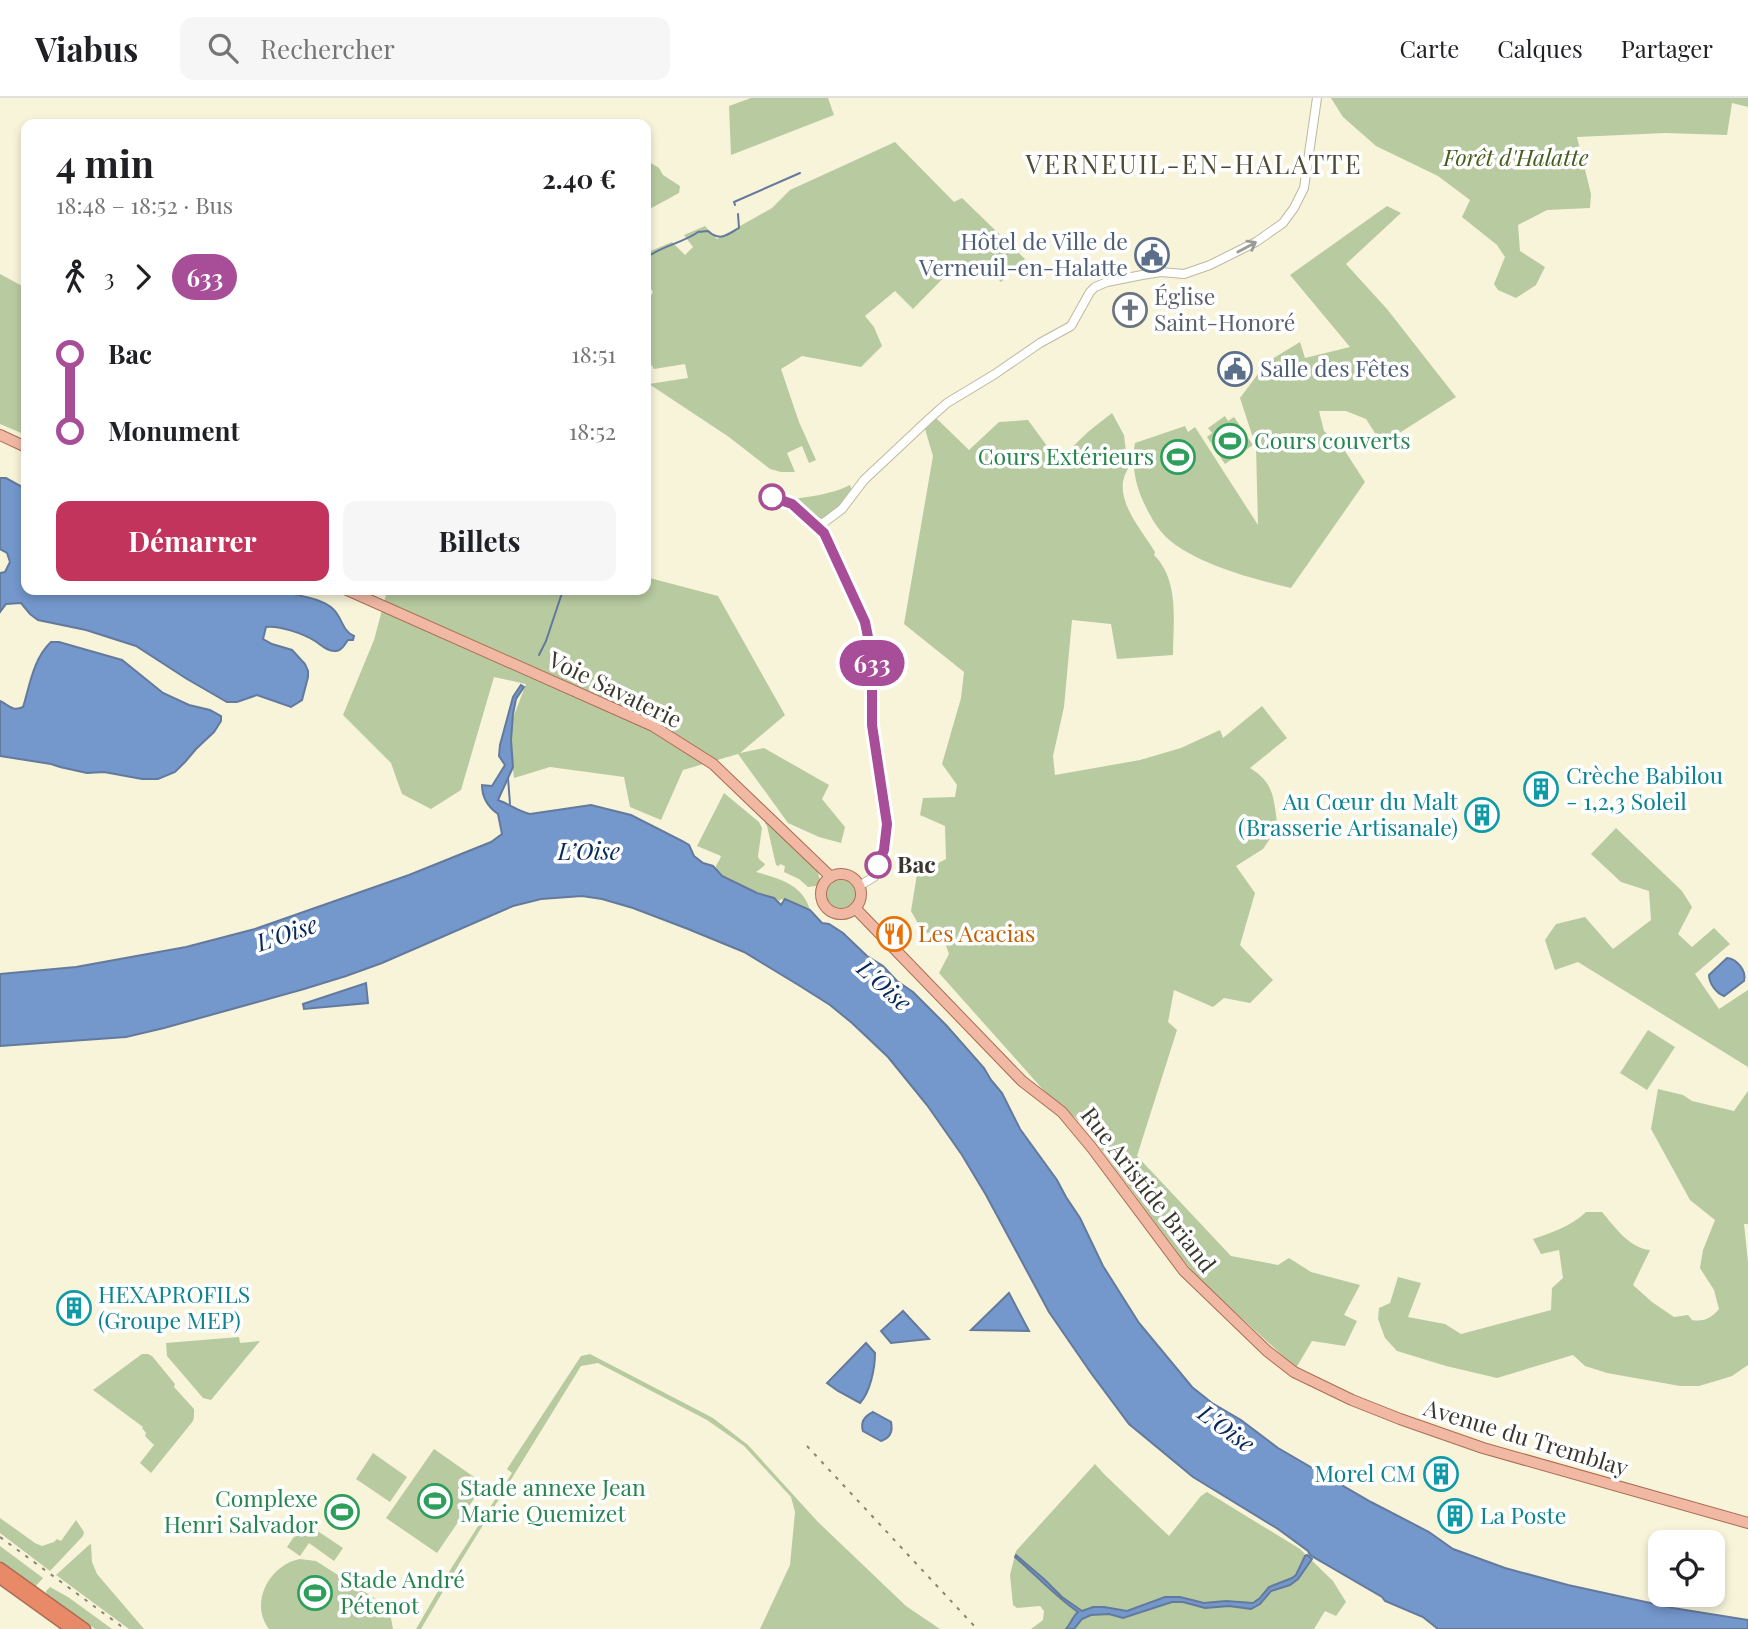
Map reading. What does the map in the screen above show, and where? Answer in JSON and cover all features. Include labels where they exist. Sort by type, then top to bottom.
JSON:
[{"type":"highway","points":[[0,1568],[85,1629]]},
{"type":"highway","points":[[0,1578],[71,1629]]},
{"type":"main road","points":[[0,435],[21,445]]},
{"type":"main road","name":"Voie Savaterie","points":[[358,595],[653,726],[713,764],[831,877]]},
{"type":"main road","points":[[844,875],[856,881],[859,886],[860,898],[850,912],[832,912],[824,903],[823,886],[831,877],[844,875]]},
{"type":"main road","name":"Rue Aristide Briand","points":[[855,908],[1022,1081],[1062,1112],[1184,1271],[1267,1351],[1294,1372],[1333,1391]]},
{"type":"main road","name":"Avenue du Tremblay","points":[[1333,1391],[1455,1444],[1499,1459],[1748,1523]]},
{"type":"street","points":[[859,886],[874,877],[884,850],[887,824],[872,725],[872,657],[865,622],[833,551],[818,527],[842,509],[864,481],[929,419],[1041,342],[1071,326],[1090,292],[1100,284],[1161,272],[1184,274],[1227,258],[1262,239],[1283,223],[1304,188],[1317,101]]},
{"type":"green space","points":[[751,98],[828,98],[834,115],[731,155],[729,106]]},
{"type":"green space","name":"Forêt d'Halatte","points":[[1331,98],[1748,98],[1748,107],[1732,103],[1727,135],[1665,133],[1577,137],[1591,194],[1590,208],[1547,210],[1518,225],[1520,251],[1545,267],[1536,285],[1516,298],[1498,290],[1494,284],[1505,257],[1497,245],[1462,217],[1470,200],[1438,176],[1376,146],[1343,117]]},
{"type":"green space","points":[[895,142],[954,202],[962,198],[1025,259],[1001,282],[987,268],[977,278],[959,262],[913,309],[895,291],[865,316],[874,327],[882,346],[861,367],[802,356],[781,369],[799,422],[816,460],[809,463],[802,446],[787,453],[795,472],[781,472],[770,469],[729,437],[651,385],[688,378],[685,364],[654,369],[651,364],[651,251],[672,242],[685,255],[693,247],[684,235],[705,226],[717,239],[772,208],[790,190]]},
{"type":"green space","points":[[651,163],[680,186],[679,193],[651,208]]},
{"type":"green space","points":[[1387,206],[1401,213],[1346,264],[1387,309],[1456,397],[1382,444],[1366,419],[1346,411],[1319,411],[1324,431],[1343,448],[1365,482],[1291,588],[1208,563],[1178,547],[1156,525],[1140,494],[1133,457],[1135,443],[1185,426],[1188,432],[1195,427],[1258,525],[1256,447],[1240,398],[1267,362],[1300,342],[1305,358],[1350,347],[1290,275]]},
{"type":"green space","points":[[0,274],[21,285],[21,433],[0,424]]},
{"type":"green space","points":[[1112,413],[1124,435],[1128,469],[1123,479],[1125,501],[1168,577],[1174,616],[1173,655],[1117,659],[1111,624],[1072,620],[1064,707],[1053,756],[1055,775],[1140,760],[1181,748],[1220,730],[1223,738],[1262,706],[1287,738],[1250,768],[1265,780],[1272,793],[1278,827],[1263,849],[1236,866],[1255,893],[1240,945],[1273,980],[1250,1003],[1224,998],[1213,1007],[1174,990],[1168,1022],[1177,1030],[1137,1156],[1231,1256],[1278,1265],[1289,1258],[1311,1272],[1360,1285],[1344,1315],[1357,1321],[1345,1346],[1312,1341],[1296,1368],[1198,1278],[1084,1126],[1087,1121],[1085,1118],[1079,1121],[1046,1093],[939,973],[949,954],[940,929],[924,934],[911,911],[917,874],[946,859],[945,826],[920,815],[923,798],[955,797],[957,785],[942,764],[961,698],[964,672],[904,624],[933,456],[925,429],[935,417],[969,450],[999,422],[1028,420],[1058,461]]},
{"type":"green space","name":"Cours couverts","points":[[1225,416],[1228,421],[1234,417],[1253,445],[1225,464],[1207,437],[1212,433],[1208,428]]},
{"type":"green space","points":[[850,485],[852,492],[844,503],[835,513],[824,518],[811,516],[786,500],[810,497]]},
{"type":"green space","points":[[651,578],[718,596],[785,715],[740,753],[764,748],[829,785],[822,799],[845,827],[841,843],[819,837],[788,823],[738,754],[683,770],[661,820],[630,807],[624,777],[550,767],[514,778],[508,731],[526,684],[494,677],[461,790],[431,809],[402,794],[391,763],[343,715],[374,640],[386,595],[651,595]]},
{"type":"green space","points":[[724,793],[759,822],[762,828],[758,856],[765,864],[756,872],[796,888],[807,901],[810,910],[786,899],[780,901],[724,877],[716,866],[721,856],[697,846]]},
{"type":"green space","points":[[766,822],[817,869],[820,880],[816,886],[808,887],[784,872],[785,866],[776,865]]},
{"type":"green space","points":[[1616,828],[1682,891],[1692,907],[1678,934],[1692,947],[1714,928],[1730,944],[1695,974],[1719,1009],[1748,990],[1748,1067],[1578,962],[1555,970],[1545,940],[1556,924],[1585,917],[1613,949],[1651,920],[1649,891],[1621,882],[1591,854]]},
{"type":"green space","points":[[841,880],[847,881],[855,889],[855,901],[847,909],[841,910],[835,909],[827,901],[826,895],[827,889],[835,881]]},
{"type":"green space","points":[[1648,1030],[1675,1047],[1647,1090],[1620,1073]]},
{"type":"green space","points":[[1658,1089],[1734,1111],[1748,1091],[1748,1224],[1744,1224],[1748,1262],[1748,1365],[1732,1376],[1716,1381],[1699,1386],[1680,1386],[1607,1373],[1585,1366],[1573,1355],[1497,1378],[1397,1351],[1385,1338],[1378,1319],[1379,1308],[1390,1303],[1398,1277],[1421,1283],[1408,1317],[1445,1324],[1461,1334],[1551,1310],[1552,1288],[1563,1278],[1559,1250],[1541,1254],[1533,1239],[1567,1225],[1586,1212],[1602,1212],[1629,1241],[1650,1250],[1633,1285],[1652,1302],[1674,1317],[1688,1315],[1692,1320],[1704,1320],[1719,1309],[1714,1290],[1700,1268],[1703,1250],[1715,1220],[1690,1200],[1651,1129]]},
{"type":"green space","points":[[239,1337],[240,1343],[260,1341],[211,1400],[203,1398],[167,1356],[166,1343]]},
{"type":"green space","points":[[142,1354],[152,1356],[194,1409],[193,1421],[151,1473],[140,1463],[154,1445],[145,1436],[143,1427],[93,1390]]},
{"type":"green space","points":[[590,1354],[713,1418],[748,1445],[818,1522],[906,1606],[940,1629],[760,1629],[790,1565],[795,1512],[791,1497],[744,1446],[707,1420],[598,1363],[581,1366],[421,1629],[416,1629],[512,1473],[507,1469],[581,1356]]},
{"type":"green space","name":"Stade annexe Jean Marie Quemizet","points":[[434,1449],[484,1484],[437,1553],[386,1518]]},
{"type":"green space","points":[[373,1453],[407,1477],[390,1502],[356,1479]]},
{"type":"green space","points":[[1095,1464],[1169,1536],[1207,1492],[1300,1549],[1333,1581],[1346,1602],[1336,1616],[1325,1611],[1314,1629],[1031,1629],[1043,1620],[1044,1611],[1040,1606],[1017,1608],[1013,1605],[1010,1575],[1016,1551]]},
{"type":"green space","points":[[0,1518],[42,1546],[57,1539],[61,1541],[76,1520],[84,1532],[50,1571],[0,1533]]},
{"type":"green space","points":[[304,1522],[343,1548],[334,1561],[309,1543],[300,1556],[287,1547]]},
{"type":"green space","points":[[91,1544],[92,1562],[97,1574],[144,1629],[129,1629],[56,1575]]},
{"type":"green space","points":[[0,1546],[43,1578],[35,1587],[0,1561]]},
{"type":"green space","points":[[300,1559],[316,1561],[382,1603],[390,1613],[393,1629],[269,1629],[261,1608],[265,1587],[279,1569]]},
{"type":"green space","points":[[50,1587],[112,1629],[95,1629],[47,1594],[46,1591]]},
{"type":"water","points":[[0,478],[6,478],[21,486],[21,595],[299,595],[328,605],[336,612],[347,631],[354,636],[353,640],[348,640],[340,650],[333,651],[298,633],[278,627],[266,627],[263,639],[292,650],[305,664],[308,677],[302,700],[291,707],[257,695],[237,702],[227,702],[136,646],[86,630],[38,620],[21,603],[6,604],[0,612],[0,573],[5,572],[10,562],[7,553],[0,549]]},
{"type":"water","points":[[51,642],[122,660],[163,693],[189,705],[210,710],[221,716],[221,721],[214,732],[175,772],[158,779],[104,772],[87,773],[0,756],[0,701],[13,708],[23,707],[36,664]]},
{"type":"water","name":"L’Oise","points":[[521,685],[524,687],[516,699],[513,714],[513,767],[498,800],[530,814],[591,805],[631,815],[689,845],[694,856],[713,866],[722,876],[774,898],[781,905],[785,899],[810,910],[822,923],[829,924],[843,933],[867,956],[883,966],[946,1025],[984,1068],[1002,1093],[1020,1129],[1057,1180],[1080,1218],[1103,1266],[1139,1323],[1192,1387],[1212,1403],[1241,1420],[1278,1448],[1429,1532],[1453,1549],[1505,1568],[1648,1603],[1648,1607],[1668,1607],[1748,1620],[1748,1629],[1438,1629],[1423,1617],[1385,1601],[1310,1555],[1278,1529],[1193,1477],[1129,1424],[1049,1312],[962,1155],[927,1105],[888,1057],[830,1005],[744,952],[633,908],[582,896],[541,899],[513,906],[346,976],[164,1028],[126,1037],[0,1046],[0,974],[76,967],[186,947],[255,929],[409,875],[491,842],[502,834],[498,814],[486,802],[482,785],[492,786],[505,765],[499,756],[500,745],[513,697]]},
{"type":"water","points":[[1727,958],[1740,966],[1745,977],[1744,981],[1724,996],[1718,993],[1709,975]]},
{"type":"water","points":[[366,983],[368,1003],[304,1009],[303,1004]]},
{"type":"water","points":[[1009,1293],[1029,1331],[971,1330]]},
{"type":"water","points":[[903,1311],[929,1339],[891,1343],[881,1331]]},
{"type":"water","points":[[866,1343],[875,1353],[875,1359],[869,1387],[860,1403],[827,1383]]},
{"type":"water","points":[[873,1412],[891,1422],[890,1434],[881,1441],[863,1431],[864,1420]]},
{"type":"water","points":[[1016,1555],[1062,1597],[1082,1611],[1104,1607],[1127,1611],[1165,1597],[1180,1597],[1204,1603],[1253,1603],[1269,1587],[1296,1575],[1305,1556],[1312,1559],[1298,1579],[1290,1585],[1271,1591],[1260,1604],[1251,1609],[1229,1606],[1205,1608],[1172,1602],[1123,1618],[1109,1614],[1091,1615],[1082,1619],[1074,1629],[1066,1629],[1078,1612],[1053,1592],[1015,1557]]},
{"type":"waterway","points":[[735,205],[734,202],[800,173]]},
{"type":"waterway","points":[[651,255],[698,232],[708,231],[720,237],[727,235],[739,228],[738,214]]},
{"type":"waterway","points":[[539,655],[561,595]]},
{"type":"waterway","points":[[508,778],[510,804]]},
{"type":"railway","points":[[807,1446],[977,1629]]},
{"type":"railway","points":[[0,1537],[125,1629]]},
{"type":"bus line","name":"633","points":[[772,497],[792,504],[824,533],[865,622],[872,657],[872,725],[887,824],[884,850],[878,865]]},
{"type":"place","name":"Hôtel de Ville de Verneuil-en-Halatte","points":[[1152,255]]},
{"type":"place","name":"Église Saint-Honoré","points":[[1130,310]]},
{"type":"place","name":"Salle des Fêtes","points":[[1235,369]]},
{"type":"place","name":"Cours couverts","points":[[1230,441]]},
{"type":"place","name":"Cours Extérieurs","points":[[1178,457]]},
{"type":"place","name":"Crèche Babilou - 1,2,3 Soleil","points":[[1541,789]]},
{"type":"place","name":"Au Cœur du Malt (Brasserie Artisanale)","points":[[1482,815]]},
{"type":"place","name":"Bac","points":[[878,865]]},
{"type":"place","name":"Les Acacias","points":[[894,934]]},
{"type":"place","name":"HEXAPROFILS (Groupe MEP)","points":[[74,1308]]},
{"type":"place","name":"Morel CM","points":[[1441,1474]]},
{"type":"place","name":"Stade annexe Jean Marie Quemizet","points":[[435,1501]]},
{"type":"place","name":"Complexe Henri Salvador","points":[[342,1512]]},
{"type":"place","name":"La Poste","points":[[1455,1516]]},
{"type":"place","name":"Stade André Pétenot","points":[[315,1593]]},
{"type":"district","name":"VERNEUIL-EN-HALATTE","points":[[1194,165]]},
{"type":"water label","name":"L'Oise","points":[[287,934]]},
{"type":"water label","name":"L'Oise","points":[[884,986]]},
{"type":"water label","name":"L'Oise","points":[[1226,1429]]}]
